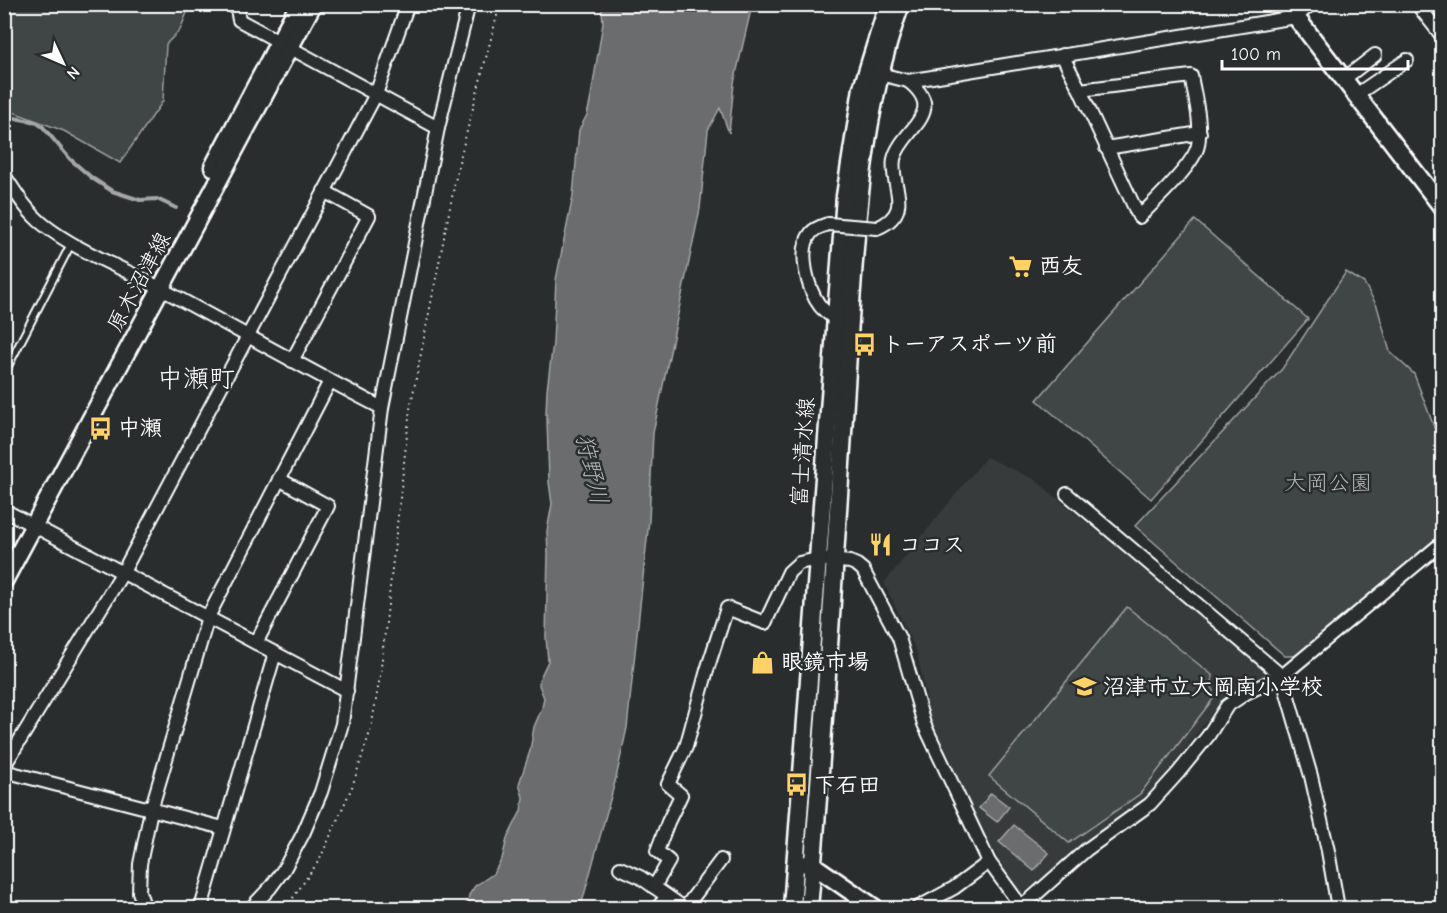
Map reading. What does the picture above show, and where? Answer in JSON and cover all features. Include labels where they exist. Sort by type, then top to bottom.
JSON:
[{"type":"main road","name":"原木沼津線","points":[[284,45],[298,4]]},
{"type":"main road","name":"原木沼津線","points":[[4,580],[30,524],[284,45],[313,4]]},
{"type":"main road","name":"富士清水線","points":[[792,909],[845,196],[862,88],[888,4]]},
{"type":"main road","name":"富士清水線","points":[[809,909],[835,560],[858,198],[880,74],[901,4]]},
{"type":"main road","points":[[1291,11],[1440,199]]},
{"type":"main road","name":"原木沼津線","points":[[4,563],[30,524]]},
{"type":"main road","points":[[796,863],[813,865],[875,909]]},
{"type":"street","points":[[240,4],[237,9],[239,20],[438,128]]},
{"type":"street","points":[[4,766],[123,572],[376,94],[408,4]]},
{"type":"street","points":[[251,909],[284,869],[303,834],[321,792],[342,724],[382,408],[438,128],[469,4]]},
{"type":"street","points":[[880,74],[908,81],[1062,55],[1291,11],[1311,4]]},
{"type":"street","points":[[1417,4],[1443,36]]},
{"type":"street","points":[[1062,55],[1139,217],[1191,162],[1198,148],[1200,133],[1191,76],[1080,90]]},
{"type":"street","points":[[1344,79],[1375,55]]},
{"type":"street","points":[[1356,95],[1407,60]]},
{"type":"street","points":[[835,319],[821,307],[807,275],[804,254],[810,234],[815,229],[828,224],[877,228],[897,211],[899,194],[893,169],[895,157],[923,114],[924,100],[918,89],[908,81]]},
{"type":"street","points":[[1106,148],[1200,133]]},
{"type":"street","points":[[6,181],[43,224],[72,243],[382,408]]},
{"type":"street","points":[[292,361],[369,216],[324,192]]},
{"type":"street","points":[[145,909],[139,892],[140,864],[151,810],[208,617],[330,381]]},
{"type":"street","points":[[256,643],[328,506],[279,479]]},
{"type":"street","points":[[1068,494],[1282,676],[1311,776],[1338,909]]},
{"type":"street","points":[[4,510],[346,691]]},
{"type":"street","points":[[654,887],[669,861],[657,851],[681,795],[668,784],[686,747],[727,608],[765,623],[789,572],[799,563],[818,559],[835,560],[850,562],[863,570],[899,638],[924,724],[989,862],[1018,902],[1027,906],[1086,850],[1150,804],[1208,736],[1227,705],[1282,676],[1443,543]]},
{"type":"street","points":[[1427,556],[1443,559]]},
{"type":"street","points":[[201,909],[275,653]]},
{"type":"street","points":[[4,771],[223,828]]},
{"type":"street","points":[[620,868],[640,877],[684,909],[721,860]]},
{"type":"street","points":[[917,909],[954,888],[989,862]]},
{"type":"street","points":[[657,909],[667,897]]},
{"type":"lane","points":[[4,374],[72,243]]},
{"type":"path","points":[[286,909],[320,859],[352,788],[371,729],[380,676],[410,409],[459,162],[500,4]]},
{"type":"shaded area","name":"沼津市立大岡南小学校","points":[[986,457],[1034,479],[1271,675],[1223,699],[1148,798],[1019,896],[971,810],[931,720],[917,653],[884,583]]},
{"type":"green space","points":[[4,5],[190,5],[180,30],[166,44],[163,101],[120,163],[64,131],[5,109]]},
{"type":"green space","points":[[1195,220],[1308,319],[1151,499],[1037,400]]},
{"type":"green space","name":"大岡公園","points":[[1346,272],[1364,283],[1377,306],[1390,352],[1414,374],[1442,448],[1442,533],[1298,656],[1285,656],[1135,526],[1282,369]]},
{"type":"green space","points":[[1127,607],[1212,675],[1213,699],[1140,794],[1069,843],[989,776]]},
{"type":"water","name":"狩野川","points":[[603,5],[752,5],[734,83],[729,133],[720,108],[708,130],[700,209],[653,433],[649,520],[627,728],[616,778],[583,899],[578,908],[463,908],[475,886],[493,874],[502,859],[507,839],[521,811],[523,797],[519,784],[544,698],[539,685],[548,661],[546,637],[547,531],[552,504],[546,415],[556,280],[573,196],[579,130],[587,115],[590,102],[603,23]]},
{"type":"water","points":[[991,793],[1009,807],[997,822],[979,808]]},
{"type":"water","points":[[1014,825],[1049,853],[1034,871],[999,842]]},
{"type":"waterway","points":[[4,116],[36,122],[70,159],[112,191],[140,200],[157,199],[176,208]]},
{"type":"place","name":"西友","points":[[1021,266]]},
{"type":"place","name":"トーアスポーツ前","points":[[864,344]]},
{"type":"place","name":"中瀬","points":[[100,428]]},
{"type":"place","name":"ココス","points":[[881,545]]},
{"type":"place","name":"眼鏡市場","points":[[763,662]]},
{"type":"place","name":"沼津市立大岡南小学校","points":[[1085,687]]},
{"type":"place","name":"下石田","points":[[796,785]]},
{"type":"district","name":"中瀬町","points":[[196,379]]}]
